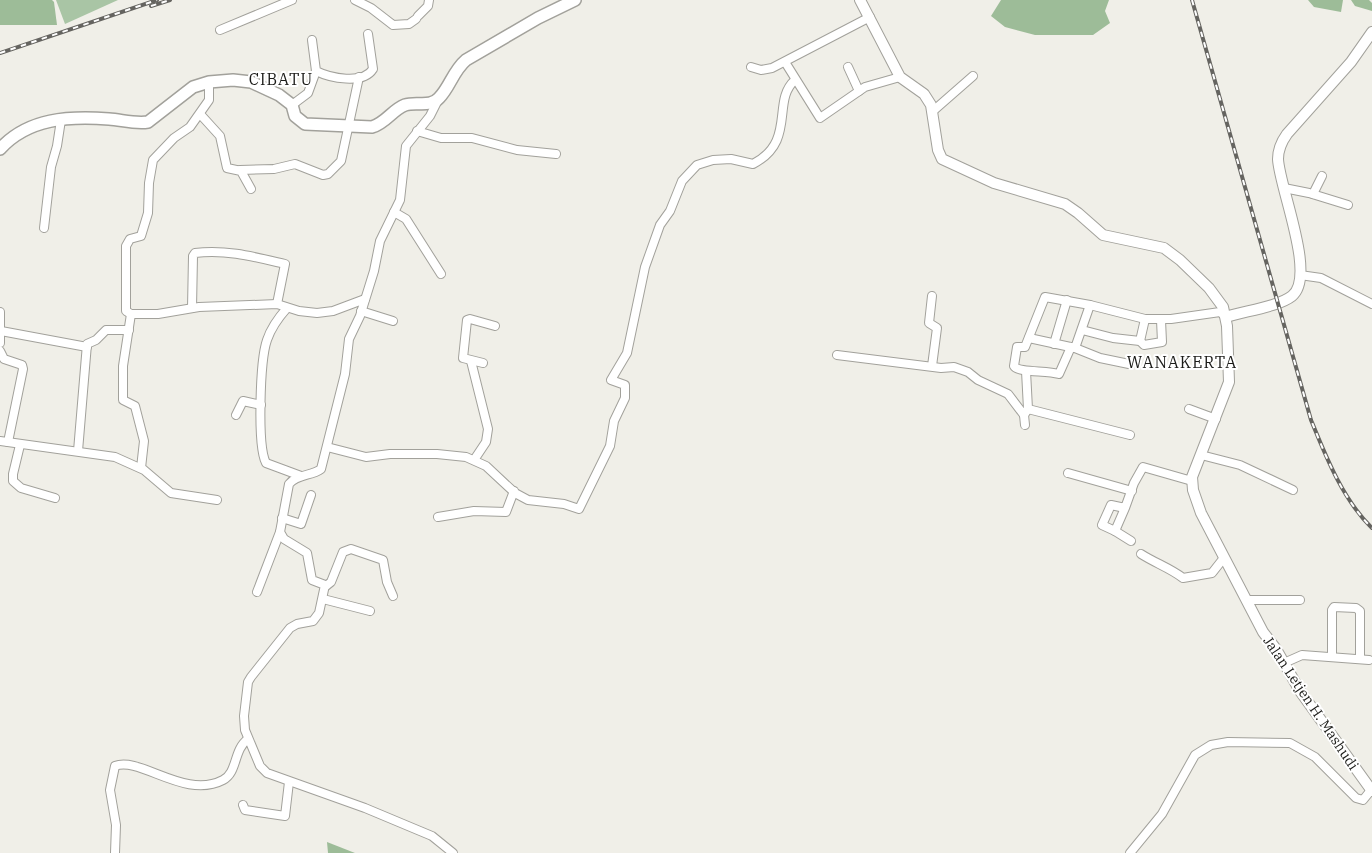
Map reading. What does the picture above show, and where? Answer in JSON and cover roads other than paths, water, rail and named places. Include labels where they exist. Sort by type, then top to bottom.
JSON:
[{"type":"main road","points":[[0,149],[21,130],[41,122],[84,118],[148,122],[193,87],[209,82],[233,80],[250,82],[279,95],[292,105],[295,116],[305,124],[364,127],[380,124],[407,104],[428,103],[438,100],[457,68],[466,60],[538,18],[575,0]]},
{"type":"main road","points":[[864,1],[870,18],[900,77],[924,94],[933,110],[936,141],[942,159],[1010,190],[1065,204],[1103,235],[1164,248],[1180,260],[1209,288],[1222,307],[1226,317],[1229,382],[1192,481]]},
{"type":"main road","points":[[1226,317],[1289,298],[1298,287],[1300,275],[1297,243],[1278,158],[1283,140],[1351,62],[1372,32]]},
{"type":"main road","name":"Jalan Letjen H. Mashudi","points":[[1192,481],[1201,513],[1223,560],[1248,600],[1263,632],[1284,662],[1305,699],[1372,791]]},
{"type":"street","points":[[220,30],[292,0]]},
{"type":"street","points":[[355,0],[368,3],[393,26],[409,24],[427,7],[428,0]]},
{"type":"street","points":[[751,67],[766,69],[785,62],[870,18]]},
{"type":"street","points":[[316,71],[336,76],[359,77],[370,73],[373,69],[368,34]]},
{"type":"street","points":[[292,105],[308,93],[316,71],[312,40]]},
{"type":"street","points":[[785,62],[820,118],[859,91],[900,77]]},
{"type":"street","points":[[848,67],[859,91]]},
{"type":"street","points":[[933,110],[973,76]]},
{"type":"street","points":[[200,114],[222,139],[227,168],[232,170],[274,169],[295,164],[326,175],[341,161],[341,153],[350,125],[359,77]]},
{"type":"street","points":[[327,447],[366,457],[390,454],[437,454],[474,460],[492,470],[514,492],[532,501],[564,504],[580,509],[610,446],[614,422],[624,401],[625,385],[611,380],[627,353],[645,267],[660,225],[671,209],[675,194],[686,174],[697,165],[726,159],[753,164],[769,151],[781,131],[787,88],[795,80]]},
{"type":"street","points":[[209,82],[209,100],[200,114],[187,130],[174,138],[153,160],[145,226],[140,238],[128,241],[125,256],[124,308],[126,312],[131,314],[173,313],[192,308],[276,304],[308,313],[325,313],[365,299]]},
{"type":"street","points":[[257,592],[280,532],[289,484],[293,479],[322,469],[345,374],[348,339],[365,299],[374,271],[380,241],[400,200],[406,146],[435,109],[438,100]]},
{"type":"street","points":[[44,228],[51,167],[59,139],[61,120]]},
{"type":"street","points":[[417,131],[441,138],[472,138],[516,150],[556,154]]},
{"type":"street","points":[[240,170],[250,189]]},
{"type":"street","points":[[1313,194],[1322,176]]},
{"type":"street","points":[[1284,188],[1313,194],[1348,205]]},
{"type":"street","points":[[394,212],[406,219],[441,274]]},
{"type":"street","points":[[192,308],[194,255],[213,252],[243,255],[285,264],[276,304]]},
{"type":"street","points":[[1300,275],[1321,278],[1372,304]]},
{"type":"street","points":[[932,296],[929,323],[937,328],[932,366]]},
{"type":"street","points":[[1090,305],[1082,330],[1059,374],[1046,370],[1016,370],[1013,358],[1017,347],[1025,347],[1046,298],[1067,300],[1090,305],[1145,319],[1161,320],[1220,312],[1226,317]]},
{"type":"street","points":[[1054,344],[1067,300]]},
{"type":"street","points":[[287,308],[266,341],[260,430],[264,460],[271,466],[302,476]]},
{"type":"street","points":[[361,311],[394,321]]},
{"type":"street","points":[[0,312],[0,343]]},
{"type":"street","points":[[131,314],[123,366],[123,400],[135,406],[144,441],[141,468]]},
{"type":"street","points":[[484,363],[471,362],[463,358],[468,319],[495,326]]},
{"type":"street","points":[[1140,341],[1145,319]]},
{"type":"street","points":[[1082,330],[1113,338],[1140,341],[1144,345],[1162,342],[1161,320]]},
{"type":"street","points":[[78,451],[88,343],[96,340],[106,330],[128,330]]},
{"type":"street","points":[[1,331],[87,347]]},
{"type":"street","points":[[1029,338],[1129,364]]},
{"type":"street","points":[[0,351],[4,359],[22,365],[23,369],[4,442],[115,457],[141,468],[171,493],[217,500]]},
{"type":"street","points":[[836,355],[954,367],[968,372],[978,380],[1008,394],[1026,412],[1130,435]]},
{"type":"street","points":[[471,362],[488,429],[486,442],[474,460]]},
{"type":"street","points":[[1025,425],[1026,371]]},
{"type":"street","points":[[236,415],[243,401],[261,405]]},
{"type":"street","points":[[1189,409],[1216,418]]},
{"type":"street","points":[[20,445],[13,481],[20,488],[55,498]]},
{"type":"street","points":[[1201,455],[1240,465],[1294,490]]},
{"type":"street","points":[[1115,531],[1143,467],[1192,481]]},
{"type":"street","points":[[1068,473],[1132,491]]},
{"type":"street","points":[[438,517],[474,511],[506,512],[514,492]]},
{"type":"street","points":[[282,518],[301,524],[311,495]]},
{"type":"street","points":[[1125,508],[1111,505],[1102,525],[1131,541]]},
{"type":"street","points":[[280,532],[284,539],[307,553],[312,580],[326,586]]},
{"type":"street","points":[[393,596],[387,582],[383,560],[351,549],[343,552],[331,582],[326,586],[316,620],[290,628],[248,682],[244,716],[248,739],[263,770],[288,782],[318,790],[420,830],[438,840],[453,853]]},
{"type":"street","points":[[1141,554],[1153,562],[1173,570],[1183,578],[1212,573],[1223,560]]},
{"type":"street","points":[[323,598],[370,611]]},
{"type":"street","points":[[1248,600],[1300,600]]},
{"type":"street","points":[[1332,656],[1332,610],[1334,607],[1356,608],[1360,611],[1360,659]]},
{"type":"street","points":[[1284,662],[1302,656],[1332,656],[1369,660]]},
{"type":"street","points":[[115,853],[116,825],[110,790],[115,766],[123,764],[174,781],[194,785],[216,782],[224,780],[232,771],[238,749],[248,739]]},
{"type":"street","points":[[1130,853],[1162,814],[1195,755],[1211,745],[1228,742],[1290,743],[1315,757],[1356,798],[1363,800],[1372,791]]},
{"type":"street","points":[[243,805],[245,810],[285,816],[288,782]]},
{"type":"railway","points":[[0,53],[157,0]]},
{"type":"railway","points":[[151,6],[170,0]]},
{"type":"railway","points":[[1192,0],[1311,420],[1336,477],[1352,505],[1372,528]]},
{"type":"district","name":"CIBATU","points":[[281,79]]},
{"type":"district","name":"WANAKERTA","points":[[1182,362]]}]
